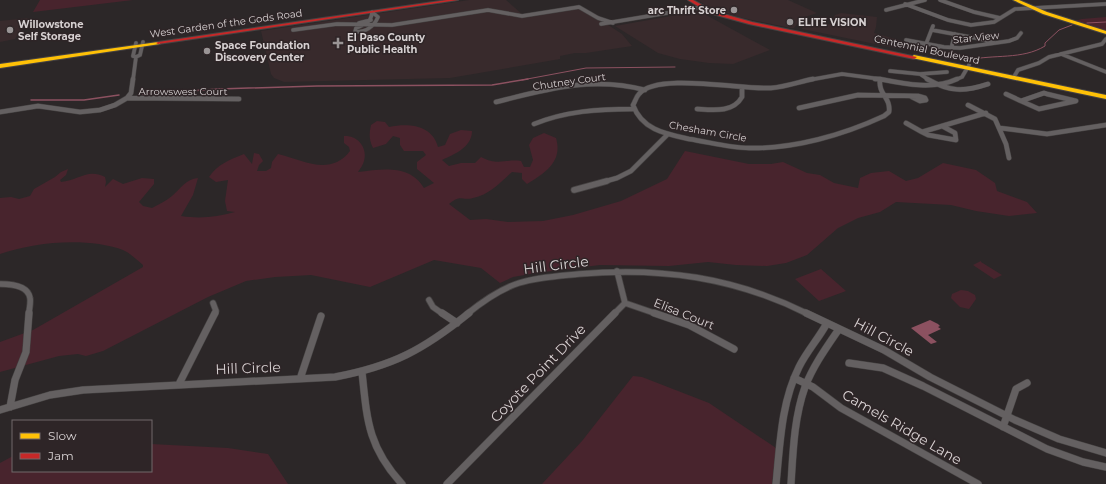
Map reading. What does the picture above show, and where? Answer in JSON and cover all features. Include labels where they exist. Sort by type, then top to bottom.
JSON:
[{"type":"main road","name":"West Garden of the Gods Road","points":[[0,66],[435,0]]},
{"type":"main road","name":"West Garden of the Gods Road","points":[[0,63],[139,44],[371,16],[456,0]]},
{"type":"main road","name":"Centennial Boulevard","points":[[690,0],[697,6],[744,21],[934,57],[1106,96]]},
{"type":"main road","name":"Centennial Boulevard","points":[[696,0],[703,7]]},
{"type":"main road","points":[[1015,0],[1068,21],[1106,33]]},
{"type":"main road","name":"Centennial Boulevard","points":[[934,57],[956,65],[968,65],[1106,96]]},
{"type":"street","points":[[886,10],[925,0]]},
{"type":"street","points":[[940,0],[974,12],[1000,18]]},
{"type":"street","points":[[1086,0],[1096,4]]},
{"type":"street","points":[[905,4],[946,20],[980,25],[996,21],[1011,10],[1106,4]]},
{"type":"street","points":[[1073,6],[1077,8]]},
{"type":"street","points":[[293,30],[326,25],[396,24],[486,10],[522,16],[579,7],[598,18],[613,23]]},
{"type":"street","points":[[601,24],[703,7]]},
{"type":"street","points":[[351,24],[371,16],[378,17],[377,20],[363,32],[354,31],[365,25],[371,16]]},
{"type":"street","points":[[922,51],[933,28],[995,43]]},
{"type":"street","name":"Star View","points":[[906,40],[953,48],[1014,40],[1021,33]]},
{"type":"street","points":[[953,48],[952,45],[955,34]]},
{"type":"street","points":[[1015,75],[1018,70],[1039,63],[1047,58],[1102,44],[1106,39]]},
{"type":"street","points":[[136,57],[140,55],[139,44]]},
{"type":"street","points":[[0,112],[40,106],[79,112],[110,107],[127,98],[131,93],[136,57],[133,56],[139,44]]},
{"type":"street","points":[[934,57],[939,46]]},
{"type":"street","points":[[1061,54],[1106,72]]},
{"type":"street","points":[[534,124],[551,117],[590,110],[634,109],[634,99],[645,90],[660,84],[678,82],[772,88],[837,74],[857,75],[909,84],[936,85],[958,80],[964,75],[968,65]]},
{"type":"street","points":[[890,71],[920,74],[947,72]]},
{"type":"street","points":[[920,74],[942,88],[965,91],[988,84]]},
{"type":"street","name":"Chesham Circle","points":[[634,109],[636,115],[642,122],[656,130],[668,134],[744,148],[765,147],[799,142],[840,133],[887,115],[890,107],[879,87],[880,79]]},
{"type":"street","name":"Chutney Court","points":[[496,102],[597,83],[619,83],[645,90]]},
{"type":"street","points":[[697,108],[716,110],[728,108],[737,104],[742,97],[742,87]]},
{"type":"street","points":[[1076,101],[1078,99],[1079,91]]},
{"type":"street","points":[[1006,94],[1039,109],[1076,101]]},
{"type":"street","points":[[1021,101],[1044,94],[1076,101]]},
{"type":"street","points":[[799,108],[858,95],[910,96]]},
{"type":"street","name":"Arrowswest Court","points":[[127,98],[239,99]]},
{"type":"street","points":[[968,105],[995,119],[1009,153],[1009,158]]},
{"type":"street","points":[[922,132],[986,113]]},
{"type":"street","points":[[906,123],[928,135],[956,140],[955,133],[942,126]]},
{"type":"street","points":[[1000,128],[1048,134],[1106,125]]},
{"type":"street","points":[[574,190],[617,178],[631,171],[668,134]]},
{"type":"street","points":[[617,271],[625,303]]},
{"type":"street","name":"Hill Circle","points":[[0,410],[50,395],[83,390],[336,377],[362,372],[390,363],[413,353],[457,323],[489,296],[518,283],[538,279],[617,271],[651,272],[679,274],[745,288],[784,301],[891,354],[934,379],[1055,438],[1106,453]]},
{"type":"street","points":[[0,284],[21,287],[30,297],[26,352],[15,380],[10,407]]},
{"type":"street","points":[[429,300],[433,307],[457,323]]},
{"type":"street","points":[[180,384],[216,311],[213,303]]},
{"type":"street","name":"Elisa Court","points":[[625,303],[689,325],[734,349]]},
{"type":"street","name":"Coyote Point Drive","points":[[447,484],[625,303]]},
{"type":"street","points":[[300,379],[321,316]]},
{"type":"street","points":[[776,484],[782,425],[794,378],[804,359],[827,323]]},
{"type":"street","points":[[791,484],[793,455],[798,421],[807,384],[813,370],[839,329]]},
{"type":"street","points":[[849,364],[872,366],[895,373],[1003,427],[1064,455],[1106,467]]},
{"type":"street","points":[[362,372],[367,421],[374,445],[385,466],[402,484]]},
{"type":"street","name":"Camels Ridge Lane","points":[[794,378],[820,391],[841,408],[978,484]]},
{"type":"street","points":[[1003,427],[1016,389],[1027,383]]},
{"type":"shaded area","points":[[40,0],[133,0],[33,12]]},
{"type":"shaded area","points":[[469,0],[506,0],[523,15],[579,6],[622,34],[632,46],[586,53],[575,53],[560,56],[560,59],[450,78],[284,82],[274,78],[271,74],[261,31]]},
{"type":"shaded area","points":[[698,0],[788,0],[817,13],[802,18],[794,28],[791,28],[738,17],[705,5]]},
{"type":"shaded area","points":[[699,11],[770,50],[733,64],[709,63],[680,59],[658,53],[615,26]]},
{"type":"shaded area","points":[[841,13],[877,17],[874,33],[902,41],[895,48],[802,29],[806,22],[820,25],[830,24],[835,15]]},
{"type":"shaded area","points":[[1106,17],[1106,32],[1074,21],[1082,19]]},
{"type":"shaded area","name":"Willowstone Self Storage","points":[[28,18],[15,39],[0,42],[0,21]]},
{"type":"shaded area","points":[[377,121],[385,122],[389,127],[404,125],[419,127],[431,134],[438,147],[445,145],[450,134],[461,130],[472,131],[471,137],[466,146],[442,160],[449,166],[461,163],[475,163],[481,157],[497,162],[521,161],[524,167],[530,167],[533,160],[529,145],[533,138],[544,133],[556,138],[558,146],[555,160],[540,176],[527,184],[522,179],[522,173],[512,172],[494,188],[484,194],[469,199],[459,198],[449,204],[470,220],[486,219],[508,222],[543,221],[573,215],[621,201],[667,179],[685,151],[749,164],[771,164],[783,162],[807,173],[820,175],[834,183],[858,188],[860,178],[871,173],[889,171],[906,181],[918,178],[943,163],[976,170],[995,183],[997,191],[1027,202],[1037,213],[1009,216],[976,211],[951,205],[896,202],[880,212],[858,218],[838,228],[807,255],[786,263],[767,266],[708,262],[669,266],[600,265],[513,277],[500,283],[481,268],[434,260],[370,287],[311,275],[275,277],[246,281],[208,297],[103,351],[86,356],[78,354],[59,356],[0,372],[0,342],[33,330],[143,267],[143,265],[123,250],[94,243],[77,242],[45,244],[29,246],[0,254],[0,198],[11,197],[19,199],[30,196],[34,189],[68,169],[66,175],[60,180],[61,182],[88,174],[105,177],[105,187],[113,179],[123,184],[142,178],[154,179],[154,184],[139,202],[143,206],[152,208],[170,198],[190,180],[198,178],[193,195],[181,216],[208,217],[222,215],[235,212],[227,211],[225,201],[228,180],[216,182],[209,177],[224,163],[244,154],[252,164],[254,153],[259,154],[263,161],[259,165],[257,171],[266,171],[271,168],[272,162],[278,154],[306,163],[325,165],[334,163],[342,159],[350,151],[349,147],[344,143],[344,136],[349,136],[357,140],[363,147],[365,156],[364,161],[358,172],[386,169],[395,170],[411,175],[418,180],[424,188],[434,183],[417,169],[417,162],[426,155],[423,151],[404,151],[400,145],[400,138],[393,136],[386,144],[373,148],[370,140],[370,128],[371,125]]},
{"type":"shaded area","points":[[981,261],[1002,275],[994,279],[973,265]]},
{"type":"shaded area","points":[[821,269],[846,291],[819,301],[795,279]]},
{"type":"shaded area","points":[[961,290],[968,291],[975,295],[976,299],[969,309],[960,307],[951,298],[952,294]]},
{"type":"shaded area","points":[[930,320],[938,324],[940,326],[938,327],[941,329],[928,335],[937,342],[931,344],[911,328]]},
{"type":"shaded area","points":[[633,376],[642,377],[709,403],[776,448],[772,484],[542,484],[582,441]]},
{"type":"shaded area","points":[[152,444],[228,448],[268,454],[288,484],[0,484],[0,463],[12,457],[12,472],[152,472]]},
{"type":"waterway","points":[[1087,23],[1106,22]]},
{"type":"waterway","points":[[969,60],[1017,55],[1036,50],[1045,46],[1045,43],[1059,30],[1072,25]]},
{"type":"waterway","points":[[522,80],[586,68],[675,67]]},
{"type":"waterway","points":[[522,80],[528,79]]},
{"type":"waterway","points":[[143,94],[219,89],[317,86],[492,85],[522,80]]},
{"type":"waterway","points":[[31,100],[84,100],[119,95]]},
{"type":"traffic: slow","points":[[1015,0],[1045,13],[1106,33]]},
{"type":"traffic: slow","points":[[0,66],[158,43]]},
{"type":"traffic: slow","points":[[914,57],[1106,97]]},
{"type":"traffic: jam","points":[[158,43],[456,0]]},
{"type":"traffic: jam","points":[[690,0],[711,12],[751,23],[914,57]]},
{"type":"place","name":"arc Thrift Store","points":[[734,10]]},
{"type":"place","name":"ELITE VISION","points":[[790,22]]},
{"type":"place","name":"Willowstone Self Storage","points":[[10,30]]},
{"type":"place","name":"El Paso County Public Health","points":[[338,43]]},
{"type":"place","name":"Space Foundation Discovery Center","points":[[207,51]]}]
